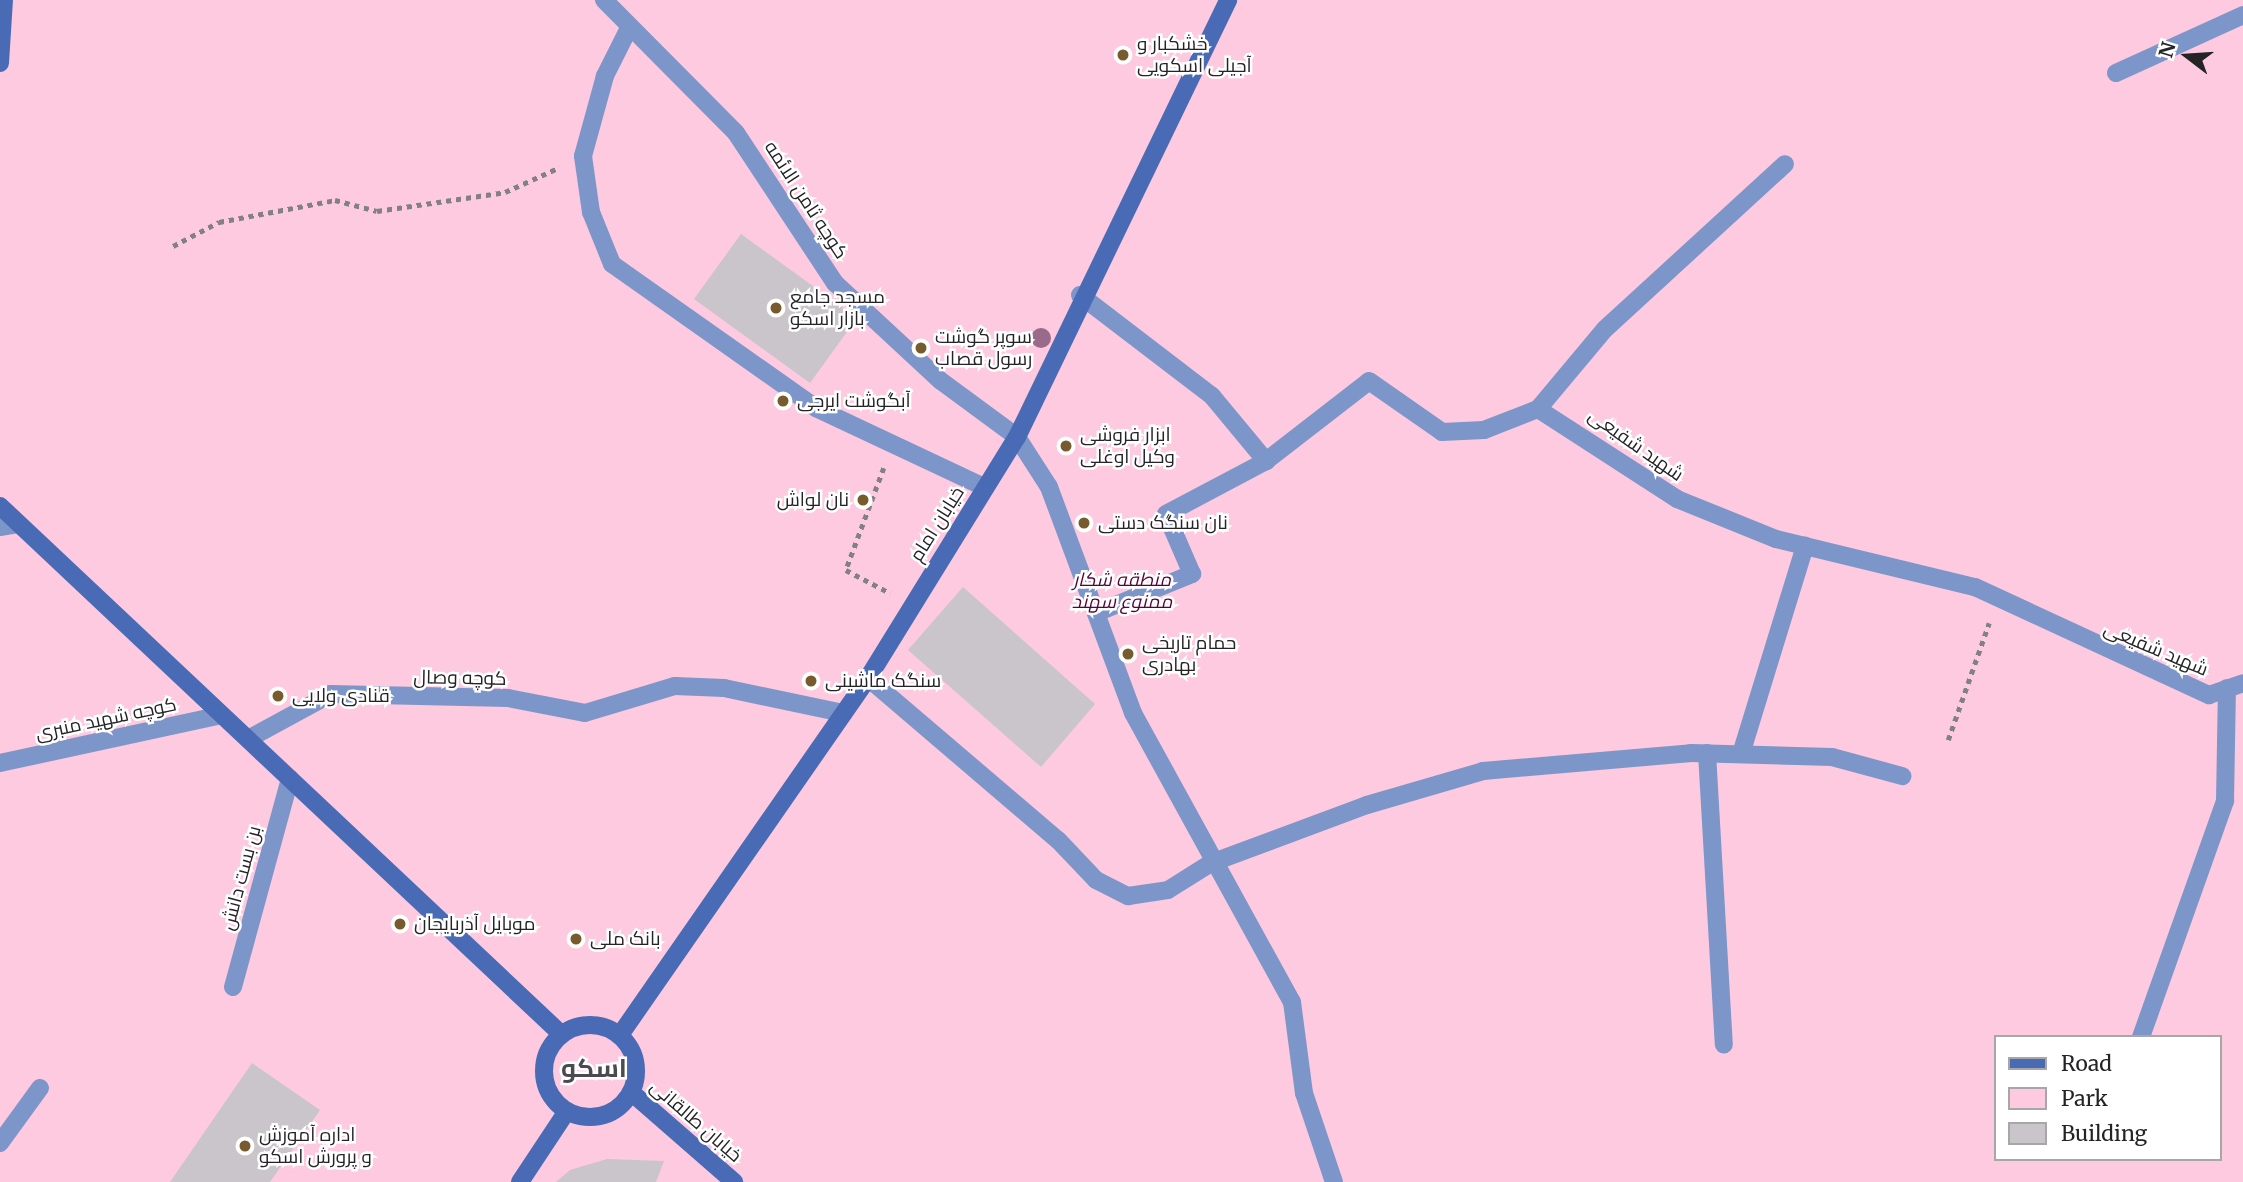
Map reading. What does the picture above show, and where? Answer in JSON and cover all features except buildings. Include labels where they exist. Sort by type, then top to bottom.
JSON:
[{"type":"street","points":[[0,63],[4,0]]},
{"type":"street","name":"کوچه ثامن الائمه","points":[[604,0],[629,29],[736,133],[835,283],[941,381],[1017,437]]},
{"type":"street","name":"خیابان امام","points":[[620,1035],[868,678],[1017,437],[1080,295],[1228,0]]},
{"type":"street","points":[[2116,73],[2243,15]]},
{"type":"street","points":[[629,29],[605,76],[583,156],[591,212],[612,264],[816,408],[894,442],[984,487]]},
{"type":"street","points":[[1096,613],[1192,574],[1166,514],[1266,461],[1369,382],[1442,432],[1483,430],[1538,409],[1605,329],[1785,164]]},
{"type":"street","points":[[1080,295],[1212,396],[1266,461]]},
{"type":"street","name":"شهید شفیعی","points":[[1538,409],[1677,499],[1805,546],[1997,599],[2209,695],[2235,686]]},
{"type":"street","points":[[1017,437],[1049,487],[1133,713],[1210,863],[1292,1002],[1304,1093],[1334,1182]]},
{"type":"street","points":[[0,506],[561,1034]]},
{"type":"street","points":[[0,527],[18,524]]},
{"type":"street","points":[[1741,754],[1805,546]]},
{"type":"street","points":[[868,678],[1058,840],[1096,880],[1128,896],[1168,890],[1210,863],[1367,804],[1483,771],[1707,753],[1832,757],[1902,776]]},
{"type":"street","points":[[2142,1035],[2225,800],[2235,686]]},
{"type":"street","name":"کوچه وصال","points":[[248,739],[331,694],[508,698],[585,713],[662,689],[724,688],[844,713]]},
{"type":"street","name":"کوچه شهید منبری","points":[[0,763],[222,715]]},
{"type":"street","points":[[1707,753],[1724,1045]]},
{"type":"street","name":"بن بست دانش","points":[[233,987],[290,779]]},
{"type":"street","points":[[591,1024],[620,1035],[635,1062],[631,1092],[596,1116],[567,1111],[555,1101],[544,1074],[561,1034],[591,1024]]},
{"type":"street","points":[[0,1143],[40,1088]]},
{"type":"street","name":"خیابان طالقانی","points":[[631,1092],[734,1182]]},
{"type":"street","points":[[520,1182],[567,1111]]},
{"type":"path","points":[[173,246],[219,222],[335,200],[377,211],[505,192],[583,156]]},
{"type":"path","points":[[894,442],[846,570],[913,604]]},
{"type":"path","points":[[1948,740],[1997,599]]},
{"type":"green space","name":"منطقه شکار ممنوع سهند","points":[[0,0],[2243,0],[2243,1182],[0,1182]]},
{"type":"place","name":"خشکبار و آجیلی اسکویی","points":[[1123,55]]},
{"type":"place","name":"مسجد جامع بازار اسکو","points":[[776,308]]},
{"type":"place","name":"سوپر گوشت رسول قصاب","points":[[921,348]]},
{"type":"place","name":"آبگوشت ایرجی","points":[[783,401]]},
{"type":"place","name":"ابزار فروشی وکیل اوغلی","points":[[1066,446]]},
{"type":"place","name":"نان لواش","points":[[863,500]]},
{"type":"place","name":"نان سنگک دستی","points":[[1084,523]]},
{"type":"place","name":"حمام تاریخی بهادری","points":[[1128,654]]},
{"type":"place","name":"سنگک ماشینی","points":[[811,681]]},
{"type":"place","name":"قنادی ولایی","points":[[278,696]]},
{"type":"place","name":"موبایل آذربایجان","points":[[400,924]]},
{"type":"place","name":"بانک ملی","points":[[576,939]]},
{"type":"place","name":"اداره آموزش و پرورش اسکو","points":[[245,1146]]},
{"type":"district","name":"اسکو","points":[[594,1068]]}]
